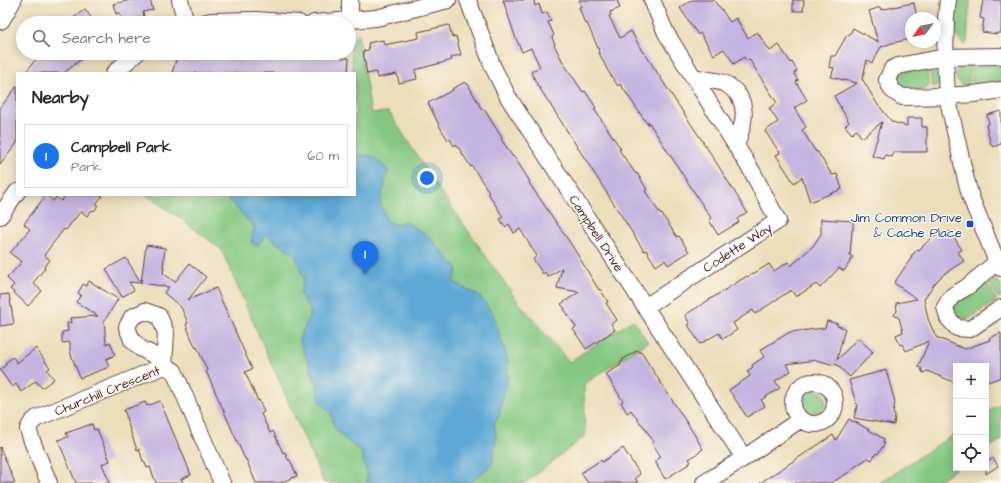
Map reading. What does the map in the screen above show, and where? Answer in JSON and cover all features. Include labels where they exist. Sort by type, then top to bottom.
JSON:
[{"type":"main road","points":[[0,19],[11,0]]},
{"type":"street","points":[[180,0],[184,16]]},
{"type":"street","points":[[350,0],[350,16]]},
{"type":"street","points":[[356,19],[376,18],[448,0]]},
{"type":"street","name":"Campbell Drive","points":[[468,0],[493,67],[508,97],[744,458]]},
{"type":"street","name":"Codette Way","points":[[645,307],[778,221],[753,174],[666,34],[652,0]]},
{"type":"street","points":[[948,0],[946,17],[947,96],[971,198],[1000,264],[952,296],[944,307],[948,318],[957,328],[970,329],[1001,308]]},
{"type":"street","points":[[1001,56],[946,57],[898,66],[892,69],[888,80],[892,90],[902,97],[947,96],[1001,90]]},
{"type":"street","points":[[115,72],[129,60]]},
{"type":"street","points":[[693,77],[725,83],[739,96],[743,105],[744,118],[736,146]]},
{"type":"street","points":[[0,216],[16,193]]},
{"type":"street","name":"Churchill Crescent","points":[[49,483],[28,429],[32,422],[37,418],[164,366],[174,371],[222,483]]},
{"type":"street","points":[[704,483],[744,458],[800,419]]},
{"type":"green space","points":[[956,0],[970,0],[967,42],[965,45],[960,40],[955,30],[954,19]]},
{"type":"green space","points":[[358,34],[371,113],[389,112],[433,181],[516,299],[569,362],[633,320],[648,342],[584,384],[585,436],[525,483],[324,483],[221,249],[147,196],[356,196],[356,72],[353,72],[352,60],[356,60],[356,36]]},
{"type":"green space","points":[[1001,61],[1001,83],[975,85],[972,82],[971,66],[974,63]]},
{"type":"green space","points":[[964,64],[969,65],[969,83],[967,86],[959,83],[956,77],[957,70]]},
{"type":"green space","points":[[924,67],[927,70],[929,86],[926,89],[912,91],[902,88],[898,84],[898,73]]},
{"type":"green space","points":[[934,68],[939,73],[939,83],[935,87],[932,86],[930,70]]},
{"type":"green space","points":[[992,280],[1001,284],[1001,297],[998,297],[990,284]]},
{"type":"green space","points":[[983,283],[988,285],[996,299],[995,302],[968,319],[958,317],[955,312],[956,302]]},
{"type":"green space","points":[[815,390],[821,392],[825,397],[825,406],[819,412],[806,414],[803,411],[805,398],[808,393]]},
{"type":"green space","points":[[1001,403],[1001,440],[989,447],[989,435],[989,411]]},
{"type":"green space","points":[[953,435],[953,471],[934,483],[879,483]]},
{"type":"water","points":[[356,155],[372,156],[388,170],[380,203],[387,221],[397,225],[404,221],[427,235],[458,269],[453,281],[480,297],[493,314],[508,361],[507,382],[499,416],[494,423],[496,438],[492,464],[470,483],[367,483],[367,473],[361,452],[344,438],[334,427],[331,413],[320,402],[317,385],[299,340],[311,312],[300,294],[304,279],[295,254],[267,235],[257,246],[251,242],[254,227],[226,196],[356,196]]},
{"type":"building","points":[[131,0],[150,0],[153,10],[143,12],[144,16],[121,16],[120,13],[116,14],[113,4]]},
{"type":"building","points":[[503,0],[534,0],[535,6],[539,4],[542,14],[547,12],[551,21],[548,22],[554,35],[552,37],[554,45],[564,64],[583,92],[585,91],[593,103],[596,108],[594,109],[621,149],[619,150],[636,174],[637,173],[647,190],[645,191],[677,237],[679,236],[689,252],[668,265],[665,260],[656,266],[646,250],[644,251],[537,84],[531,72],[540,67],[531,48],[522,52]]},
{"type":"building","points":[[579,0],[617,0],[620,8],[610,12],[611,15],[609,16],[620,38],[631,31],[643,53],[644,52],[711,154],[747,212],[737,219],[739,222],[718,235],[709,220],[711,218],[648,121],[648,125],[620,84],[618,86],[608,71],[587,23],[585,24],[579,7],[581,7]]},
{"type":"building","points":[[692,0],[714,0],[730,22],[736,18],[748,38],[757,32],[770,51],[779,45],[797,71],[794,73],[798,80],[796,82],[807,100],[794,108],[806,127],[802,130],[832,175],[837,174],[842,189],[810,202],[802,177],[794,183],[776,155],[780,153],[765,131],[778,122],[769,108],[777,103],[749,59],[746,61],[744,57],[734,64],[724,49],[714,55],[700,33],[698,35],[680,8]]},
{"type":"building","points":[[793,0],[804,0],[803,11],[793,11]]},
{"type":"building","points":[[983,0],[1001,0],[1001,33],[997,34],[982,32],[984,19],[980,18]]},
{"type":"building","points":[[914,3],[916,12],[905,12],[905,40],[881,47],[872,63],[867,60],[862,80],[876,102],[892,122],[907,126],[907,118],[922,118],[922,127],[927,127],[927,152],[893,152],[892,157],[885,155],[884,159],[872,156],[882,122],[862,138],[856,130],[852,134],[845,126],[849,122],[834,96],[857,83],[831,77],[834,68],[829,67],[831,56],[835,56],[847,35],[849,36],[853,28],[878,42],[869,11],[880,7],[881,10]]},
{"type":"building","points":[[85,9],[90,16],[76,16]]},
{"type":"building","points":[[449,25],[452,37],[456,36],[461,55],[451,57],[452,60],[415,70],[417,79],[399,83],[397,74],[377,78],[376,72],[367,74],[363,51],[369,50],[368,43],[383,40],[384,45],[419,38],[418,32]]},
{"type":"building","points":[[35,60],[80,60],[65,72],[26,72]]},
{"type":"building","points":[[176,60],[349,60],[348,72],[172,72]]},
{"type":"building","points":[[465,82],[468,84],[482,110],[484,109],[502,138],[501,139],[513,157],[514,156],[530,182],[529,183],[571,244],[599,290],[600,289],[608,302],[606,303],[617,320],[611,324],[615,330],[586,349],[573,329],[576,327],[561,304],[579,292],[557,288],[562,268],[548,277],[545,272],[543,274],[533,259],[537,256],[520,229],[514,233],[509,224],[505,227],[500,219],[503,217],[488,193],[489,192],[456,144],[454,146],[450,139],[448,140],[428,103]]},
{"type":"building","points":[[16,87],[16,144],[0,165],[0,108]]},
{"type":"building","points":[[1001,111],[1001,144],[993,147],[991,145],[986,125],[989,124],[987,115]]},
{"type":"building","points":[[45,196],[53,201],[56,197],[61,201],[65,196],[102,196],[97,203],[95,210],[91,211],[87,216],[81,211],[66,230],[64,229],[44,255],[50,260],[33,283],[42,291],[28,306],[10,289],[14,285],[7,278],[22,262],[10,253],[30,229],[24,224]]},
{"type":"building","points":[[821,219],[853,221],[850,255],[853,257],[844,271],[839,268],[820,288],[816,284],[796,297],[791,290],[755,314],[753,310],[733,323],[737,330],[723,339],[719,333],[700,344],[688,325],[690,324],[685,315],[769,264],[774,271],[788,262],[791,266],[813,246],[821,234]]},
{"type":"building","points":[[950,231],[962,250],[958,252],[964,261],[944,274],[935,283],[924,299],[928,319],[936,337],[965,349],[990,340],[989,338],[1001,333],[1001,377],[989,382],[989,363],[953,363],[953,382],[927,371],[923,373],[921,368],[918,367],[929,341],[906,351],[902,344],[900,345],[896,335],[903,332],[899,318],[894,315],[897,311],[896,303],[917,299],[894,283],[912,257],[911,256],[918,249],[919,250],[928,241],[942,232],[944,235]]},
{"type":"building","points":[[146,245],[165,248],[163,273],[175,282],[189,264],[206,277],[188,300],[216,288],[252,369],[245,372],[264,412],[261,414],[270,433],[273,431],[283,453],[285,452],[288,460],[290,460],[297,476],[280,483],[256,483],[206,371],[207,370],[197,347],[196,348],[190,335],[186,324],[188,323],[181,307],[164,293],[169,287],[141,283]]},
{"type":"building","points":[[126,258],[141,283],[129,282],[134,290],[122,297],[106,269]]},
{"type":"building","points":[[89,281],[118,299],[104,320],[106,344],[110,342],[115,355],[106,359],[109,367],[80,378],[70,352],[70,342],[62,343],[62,332],[68,331],[67,323],[71,323],[70,318],[98,316],[76,302],[81,295],[78,293],[83,284],[86,286]]},
{"type":"building","points":[[9,294],[14,324],[0,326],[0,295]]},
{"type":"building","points":[[827,321],[845,328],[837,360],[858,338],[873,352],[850,377],[836,364],[816,360],[786,364],[791,371],[775,381],[780,388],[761,400],[765,406],[747,417],[729,390],[750,376],[747,371],[753,367],[752,365],[764,357],[760,350],[790,332],[825,328]]},
{"type":"building","points":[[36,348],[50,368],[47,370],[54,379],[42,388],[36,381],[21,392],[16,384],[12,387],[0,370],[6,365],[5,363],[13,357],[17,363]]},
{"type":"building","points":[[638,350],[640,353],[641,352],[703,449],[689,459],[691,462],[689,464],[665,479],[655,461],[661,457],[652,443],[654,442],[631,410],[627,413],[621,402],[623,401],[606,374],[621,365],[620,363],[623,361],[622,360]]},
{"type":"building","points":[[886,370],[895,402],[893,414],[895,415],[894,425],[854,418],[857,406],[849,380]]},
{"type":"building","points":[[160,401],[191,475],[181,479],[183,483],[156,483],[150,467],[147,468],[139,449],[137,450],[126,418],[124,410],[145,402],[147,406]]},
{"type":"building","points":[[849,419],[884,439],[883,442],[885,443],[872,460],[868,458],[850,470],[851,471],[831,483],[760,483],[833,435],[836,440]]},
{"type":"building","points":[[92,424],[94,430],[97,429],[110,461],[102,464],[110,483],[76,483],[58,440],[68,437],[66,433]]},
{"type":"building","points":[[0,447],[15,483],[0,483]]},
{"type":"building","points":[[623,448],[640,474],[635,478],[638,483],[588,483],[581,473],[601,460],[602,462]]},
{"type":"building","points":[[993,458],[998,466],[986,474],[986,471],[989,471],[989,461]]},
{"type":"place","name":"Jim Common Drive & Cache Place","points":[[970,224]]},
{"type":"place","name":"Campbell Park","points":[[365,274]]}]
